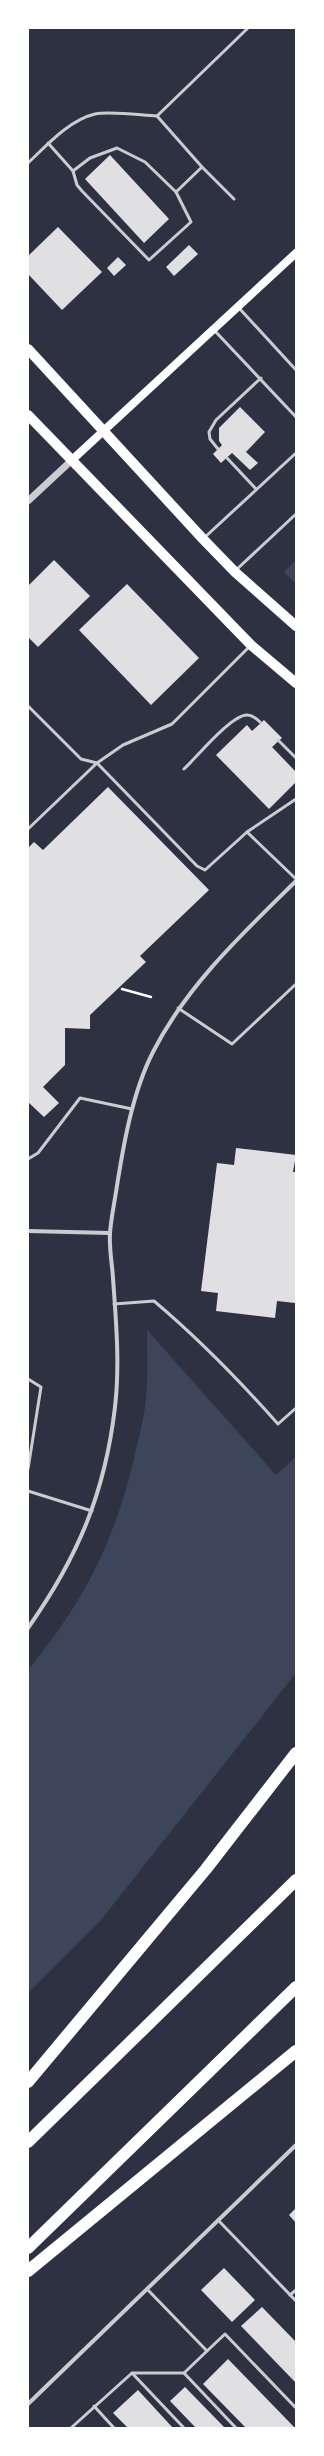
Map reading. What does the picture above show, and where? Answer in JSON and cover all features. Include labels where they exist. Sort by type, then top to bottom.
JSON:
[{"type":"highway","points":[[28,2082],[206,1869],[296,1753]]},
{"type":"highway","points":[[28,2142],[296,1880]]},
{"type":"highway","points":[[28,2248],[296,1987]]},
{"type":"highway","points":[[28,2271],[296,2051]]},
{"type":"main road","points":[[72,460],[296,253]]},
{"type":"main road","points":[[28,349],[203,539],[235,572],[296,626]]},
{"type":"main road","points":[[28,415],[252,645],[296,683]]},
{"type":"street","points":[[28,501],[72,460]]},
{"type":"street","points":[[28,1628],[49,1598],[72,1558],[92,1511],[106,1466],[115,1406],[117,1351],[110,1233],[132,1110],[152,1053],[178,1008],[237,939],[296,880]]},
{"type":"street","points":[[28,1231],[110,1233]]},
{"type":"street","points":[[28,2404],[296,2145]]},
{"type":"lane","points":[[28,163],[48,143],[74,124],[95,114],[157,116],[248,28]]},
{"type":"lane","points":[[157,116],[202,167],[234,199]]},
{"type":"lane","points":[[48,143],[74,171],[77,184],[82,192],[149,260],[191,222],[176,192],[145,162],[117,148],[90,158],[74,171]]},
{"type":"lane","points":[[176,192],[202,167]]},
{"type":"lane","points":[[238,307],[296,370]]},
{"type":"lane","points":[[214,330],[296,417]]},
{"type":"lane","points":[[218,448],[210,439],[212,425],[260,378]]},
{"type":"lane","points":[[203,539],[296,453]]},
{"type":"lane","points":[[227,458],[256,489]]},
{"type":"lane","points":[[235,572],[296,514]]},
{"type":"lane","points":[[28,829],[97,763],[123,745],[172,724],[252,645]]},
{"type":"lane","points":[[28,706],[81,758],[97,763],[197,866],[205,870],[248,832],[296,799]]},
{"type":"lane","points":[[184,769],[234,719],[247,715],[256,718],[260,722]]},
{"type":"lane","points":[[278,740],[296,758]]},
{"type":"lane","points":[[248,832],[296,880]]},
{"type":"lane","points":[[178,1008],[232,1044],[296,984]]},
{"type":"lane","points":[[28,1159],[38,1153],[80,1098],[132,1110]]},
{"type":"lane","points":[[114,1304],[154,1301],[184,1326],[238,1378],[278,1424],[296,1408]]},
{"type":"lane","points":[[28,1379],[41,1387],[28,1469]]},
{"type":"lane","points":[[28,1491],[92,1511]]},
{"type":"lane","points":[[218,2220],[296,2301]]},
{"type":"lane","points":[[147,2289],[208,2350]]},
{"type":"lane","points":[[290,2295],[296,2290]]},
{"type":"lane","points":[[71,2428],[132,2373],[184,2373],[225,2334],[296,2408]]},
{"type":"lane","points":[[132,2373],[184,2428]]},
{"type":"lane","points":[[184,2373],[236,2428]]},
{"type":"lane","points":[[94,2406],[114,2428]]},
{"type":"path","points":[[122,989],[150,997]]},
{"type":"shaded area","points":[[296,560],[296,584],[284,572]]},
{"type":"shaded area","points":[[147,1330],[276,1475],[296,1457],[296,1673],[101,1920],[28,1993],[28,1670],[48,1645],[81,1596],[106,1545],[116,1519],[126,1490],[134,1459],[145,1406],[147,1382]]},
{"type":"building","points":[[110,155],[169,219],[144,243],[85,179]]},
{"type":"building","points":[[58,227],[102,272],[62,310],[28,274],[28,256]]},
{"type":"building","points":[[189,245],[198,254],[174,276],[166,267]]},
{"type":"building","points":[[118,257],[126,265],[114,276],[107,268]]},
{"type":"building","points":[[240,407],[265,432],[246,452],[258,463],[250,470],[232,453],[221,463],[213,454],[222,445],[219,441],[219,428]]},
{"type":"building","points":[[54,560],[90,596],[38,647],[28,637],[28,586]]},
{"type":"building","points":[[127,584],[199,658],[151,705],[79,630]]},
{"type":"building","points":[[264,720],[282,738],[272,747],[296,772],[296,782],[269,809],[216,755],[247,725],[252,731]]},
{"type":"building","points":[[108,787],[209,890],[140,956],[146,962],[90,1015],[90,1029],[65,1028],[65,1065],[43,1087],[59,1103],[44,1117],[28,1102],[28,848],[34,842],[43,850]]},
{"type":"building","points":[[236,1148],[296,1155],[293,1172],[296,1172],[295,1303],[277,1301],[275,1318],[216,1311],[218,1293],[201,1291],[217,1163],[234,1165]]},
{"type":"building","points":[[296,2208],[296,2223],[289,2215]]},
{"type":"building","points":[[224,2268],[255,2300],[232,2322],[201,2290]]},
{"type":"building","points":[[262,2307],[296,2342],[296,2383],[241,2326]]},
{"type":"building","points":[[228,2359],[295,2428],[246,2428],[203,2384]]},
{"type":"building","points":[[185,2387],[225,2428],[196,2428],[170,2401]]},
{"type":"building","points":[[138,2390],[173,2428],[128,2428],[113,2413]]}]
